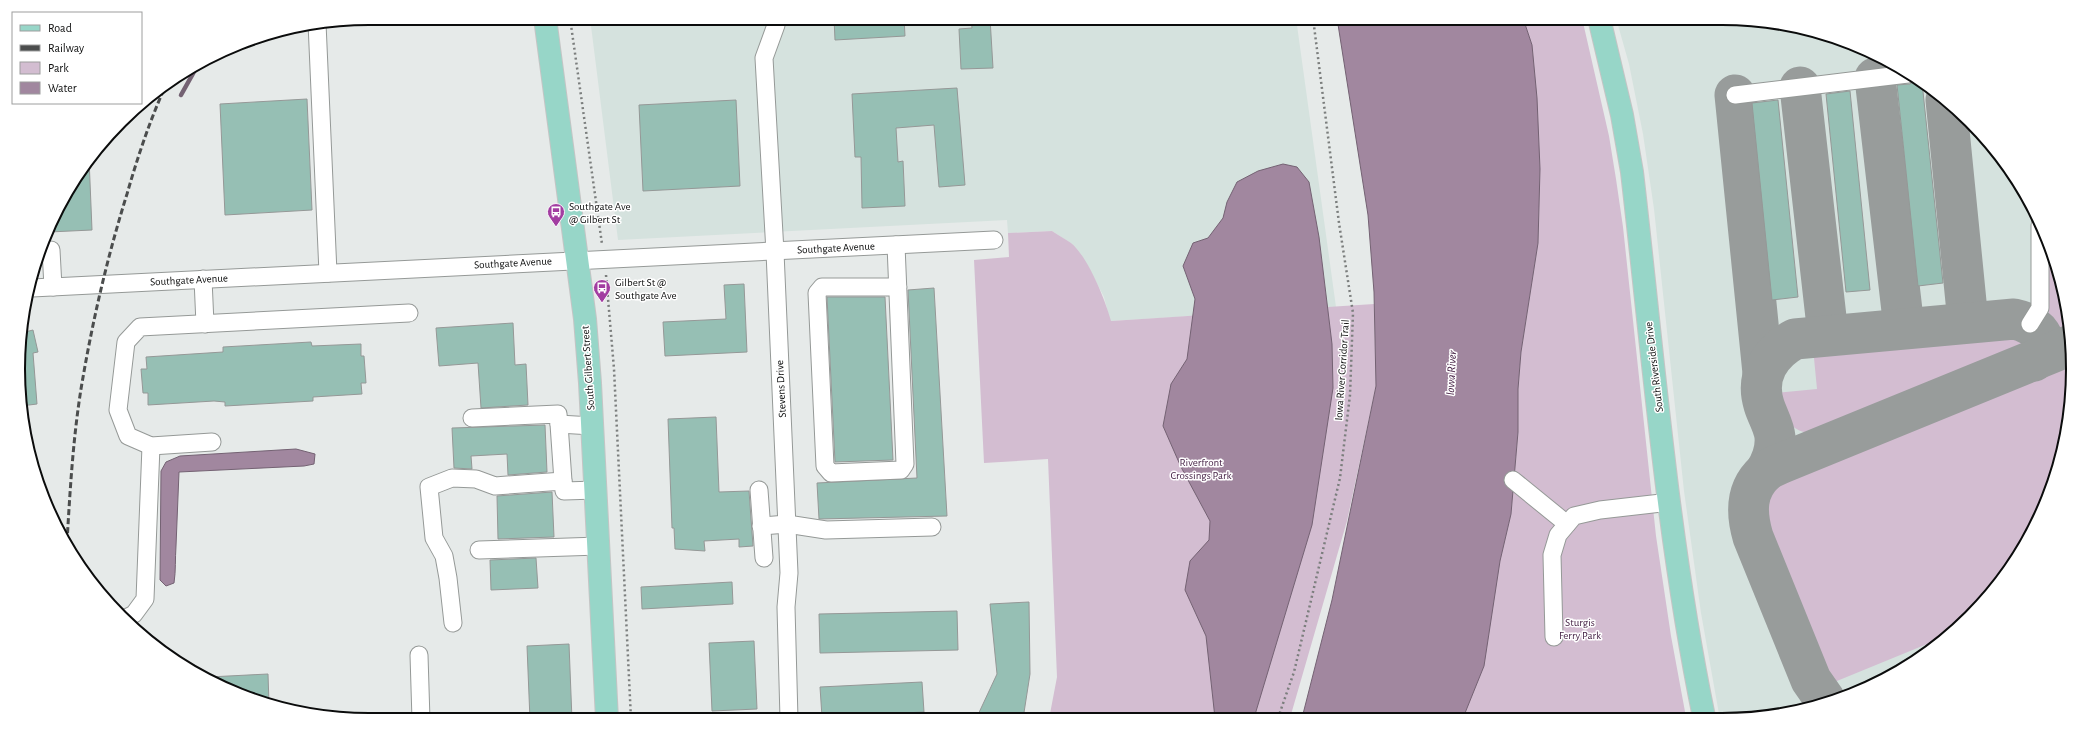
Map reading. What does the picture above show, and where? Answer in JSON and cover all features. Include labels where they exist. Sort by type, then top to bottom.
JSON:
[{"type":"main road","name":"South Gilbert Street","points":[[546,25],[578,260],[590,383],[607,713]]},
{"type":"main road","name":"South Riverside Drive","points":[[1601,25],[1622,115],[1632,172],[1684,614],[1703,713]]},
{"type":"street","name":"Stevens Drive","points":[[776,25],[764,58],[775,252],[789,573],[786,608],[789,713]]},
{"type":"street","points":[[317,29],[328,273]]},
{"type":"street","points":[[1735,96],[1900,75]]},
{"type":"street","points":[[2030,324],[2040,308],[2040,237]]},
{"type":"street","name":"Southgate Avenue","points":[[35,288],[994,240]]},
{"type":"street","points":[[896,245],[898,286],[905,464],[901,470],[831,473],[825,466],[817,293],[822,287],[898,286]]},
{"type":"street","points":[[46,250],[51,250],[53,287]]},
{"type":"street","points":[[203,279],[205,324]]},
{"type":"street","points":[[212,442],[151,446],[128,436],[118,410],[126,342],[140,327],[409,313]]},
{"type":"street","points":[[472,418],[558,414],[564,492],[596,490]]},
{"type":"street","points":[[559,424],[592,426]]},
{"type":"street","points":[[130,616],[134,614],[145,599],[151,446]]},
{"type":"street","points":[[453,623],[444,556],[434,538],[429,488],[452,478],[476,480],[495,486],[563,481]]},
{"type":"street","points":[[1512,480],[1567,524]]},
{"type":"street","points":[[759,490],[764,558]]},
{"type":"street","points":[[1554,637],[1552,555],[1558,535],[1567,524],[1574,516],[1600,510],[1670,502]]},
{"type":"street","points":[[761,526],[787,524],[826,530],[932,527]]},
{"type":"street","points":[[479,550],[599,546]]},
{"type":"street","points":[[419,655],[421,713]]},
{"type":"path","name":"Iowa River Corridor Trail","points":[[1280,713],[1294,672],[1340,478],[1350,395],[1353,313],[1339,223],[1314,25]]},
{"type":"shaded area","points":[[591,25],[1297,25],[1336,307],[1110,321],[1104,297],[1088,266],[1072,244],[1052,231],[1008,233],[1007,220],[618,240]]},
{"type":"shaded area","points":[[1618,25],[1722,25],[1767,28],[1833,43],[1874,60],[1913,83],[1931,96],[1949,110],[1981,142],[2008,178],[2020,197],[2031,217],[2048,258],[2063,324],[2066,369],[2065,391],[2063,414],[2054,458],[2048,480],[2031,521],[2008,560],[1995,578],[1981,596],[1949,628],[1913,655],[1894,667],[1874,678],[1833,695],[1767,710],[1719,713],[1701,613],[1684,491],[1654,209],[1643,134],[1629,64]]},
{"type":"green space","name":"Sturgis Ferry Park","points":[[1525,25],[1584,25],[1609,136],[1616,179],[1623,227],[1656,536],[1671,636],[1685,713],[1464,713],[1511,514],[1518,432],[1518,389],[1521,352],[1538,243],[1540,169],[1532,45]]},
{"type":"green space","name":"Riverfront Crossings Park","points":[[1052,231],[1071,243],[1084,258],[1090,268],[1105,302],[1111,321],[1374,304],[1376,386],[1347,521],[1291,713],[1050,713],[1057,677],[1048,459],[984,463],[974,260],[1009,257],[1008,233]]},
{"type":"green space","points":[[2047,254],[2059,302],[2064,332],[2060,332],[2049,321]]},
{"type":"green space","points":[[2008,331],[2021,333],[2020,335],[2027,340],[2027,347],[2018,352],[2019,353],[1822,433],[1803,432],[1796,429],[1784,418],[1776,402],[1774,393],[1817,389],[1813,348]]},
{"type":"green space","points":[[2066,360],[2063,414],[2048,480],[2031,521],[2008,560],[1995,578],[1981,596],[1949,628],[1930,643],[1832,683],[1825,678],[1819,667],[1779,567],[1767,530],[1764,508],[1778,483],[1813,467],[1815,462]]},
{"type":"water","name":"Iowa River","points":[[1338,25],[1525,25],[1532,45],[1537,98],[1540,169],[1538,243],[1521,352],[1518,389],[1518,432],[1511,514],[1500,561],[1484,666],[1465,713],[1303,713],[1332,600],[1376,386],[1374,292],[1368,215]]},
{"type":"water","points":[[1283,164],[1297,167],[1309,182],[1319,237],[1332,344],[1333,388],[1312,525],[1256,713],[1214,713],[1206,636],[1185,590],[1190,561],[1209,540],[1210,521],[1181,467],[1163,426],[1171,384],[1187,359],[1195,299],[1183,266],[1193,243],[1208,238],[1223,218],[1227,202],[1237,182],[1258,171]]},
{"type":"water","points":[[296,449],[315,454],[314,464],[304,466],[179,472],[175,578],[174,583],[166,586],[160,580],[161,471],[166,462],[180,456]]},
{"type":"building","points":[[834,25],[904,25],[905,36],[835,40]]},
{"type":"building","points":[[972,25],[990,25],[993,68],[961,69],[959,29],[972,28]]},
{"type":"building","points":[[1912,82],[1923,90],[1943,283],[1918,286],[1897,85]]},
{"type":"building","points":[[957,88],[965,185],[939,187],[934,125],[896,128],[898,162],[903,161],[905,206],[862,208],[861,157],[855,157],[852,94]]},
{"type":"building","points":[[1850,91],[1870,290],[1846,292],[1826,94]]},
{"type":"building","points":[[307,99],[312,210],[225,215],[220,104]]},
{"type":"building","points":[[736,100],[740,186],[643,191],[639,105]]},
{"type":"building","points":[[1778,100],[1798,297],[1772,300],[1752,103]]},
{"type":"building","points":[[89,169],[92,230],[53,232],[71,197]]},
{"type":"building","points":[[744,284],[747,352],[665,356],[663,322],[726,319],[724,285]]},
{"type":"building","points":[[934,288],[947,516],[819,519],[817,483],[917,478],[908,290]]},
{"type":"building","points":[[827,297],[885,297],[893,460],[835,462]]},
{"type":"building","points":[[513,323],[515,365],[526,364],[528,405],[481,408],[478,363],[439,366],[436,328]]},
{"type":"building","points":[[33,330],[38,352],[33,353],[37,404],[27,405],[25,369],[27,331]]},
{"type":"building","points":[[311,342],[312,346],[361,344],[361,356],[364,356],[366,383],[361,383],[362,394],[313,397],[313,401],[225,406],[225,402],[214,401],[148,405],[148,393],[143,393],[141,369],[147,369],[146,357],[223,352],[223,347]]},
{"type":"building","points":[[716,417],[719,492],[749,491],[753,546],[739,547],[739,539],[704,541],[705,551],[675,549],[674,528],[672,528],[668,419]]},
{"type":"building","points":[[545,425],[547,472],[508,475],[507,454],[471,456],[472,469],[454,468],[452,428]]},
{"type":"building","points":[[552,492],[554,537],[498,539],[497,496]]},
{"type":"building","points":[[536,558],[538,588],[491,590],[490,560]]},
{"type":"building","points":[[732,582],[733,604],[642,609],[641,587]]},
{"type":"building","points":[[1029,602],[1030,674],[1024,713],[979,713],[997,674],[990,604]]},
{"type":"building","points":[[957,611],[958,650],[820,653],[819,614]]},
{"type":"building","points":[[754,641],[757,709],[712,711],[709,643]]},
{"type":"building","points":[[569,644],[572,713],[530,713],[527,646]]},
{"type":"building","points":[[268,674],[269,698],[237,687],[215,677]]},
{"type":"building","points":[[922,682],[924,712],[822,713],[820,687]]},
{"type":"waterway","points":[[181,95],[193,74]]},
{"type":"taxiway","points":[[1875,78],[1904,328]]},
{"type":"taxiway","points":[[1800,87],[1828,335]]},
{"type":"taxiway","points":[[1735,95],[1763,373]]},
{"type":"taxiway","points":[[1947,108],[1968,322]]},
{"type":"taxiway","points":[[1765,472],[1773,455],[1775,437],[1764,405],[1762,394],[1763,375],[1767,366],[1778,351],[1795,339],[2014,319],[2022,321],[2036,329],[2043,340],[2043,346],[2034,361]]},
{"type":"taxiway","points":[[1823,698],[1811,680],[1753,537],[1748,511],[1751,494],[1758,479],[1765,472],[1778,465],[2065,347]]},
{"type":"railway","points":[[68,535],[76,427],[81,389],[95,315],[113,242],[139,154],[162,95]]},
{"type":"place","name":"Southgate Ave @ Gilbert St","points":[[556,227]]},
{"type":"place","name":"Gilbert St @ Southgate Ave","points":[[602,303]]}]
